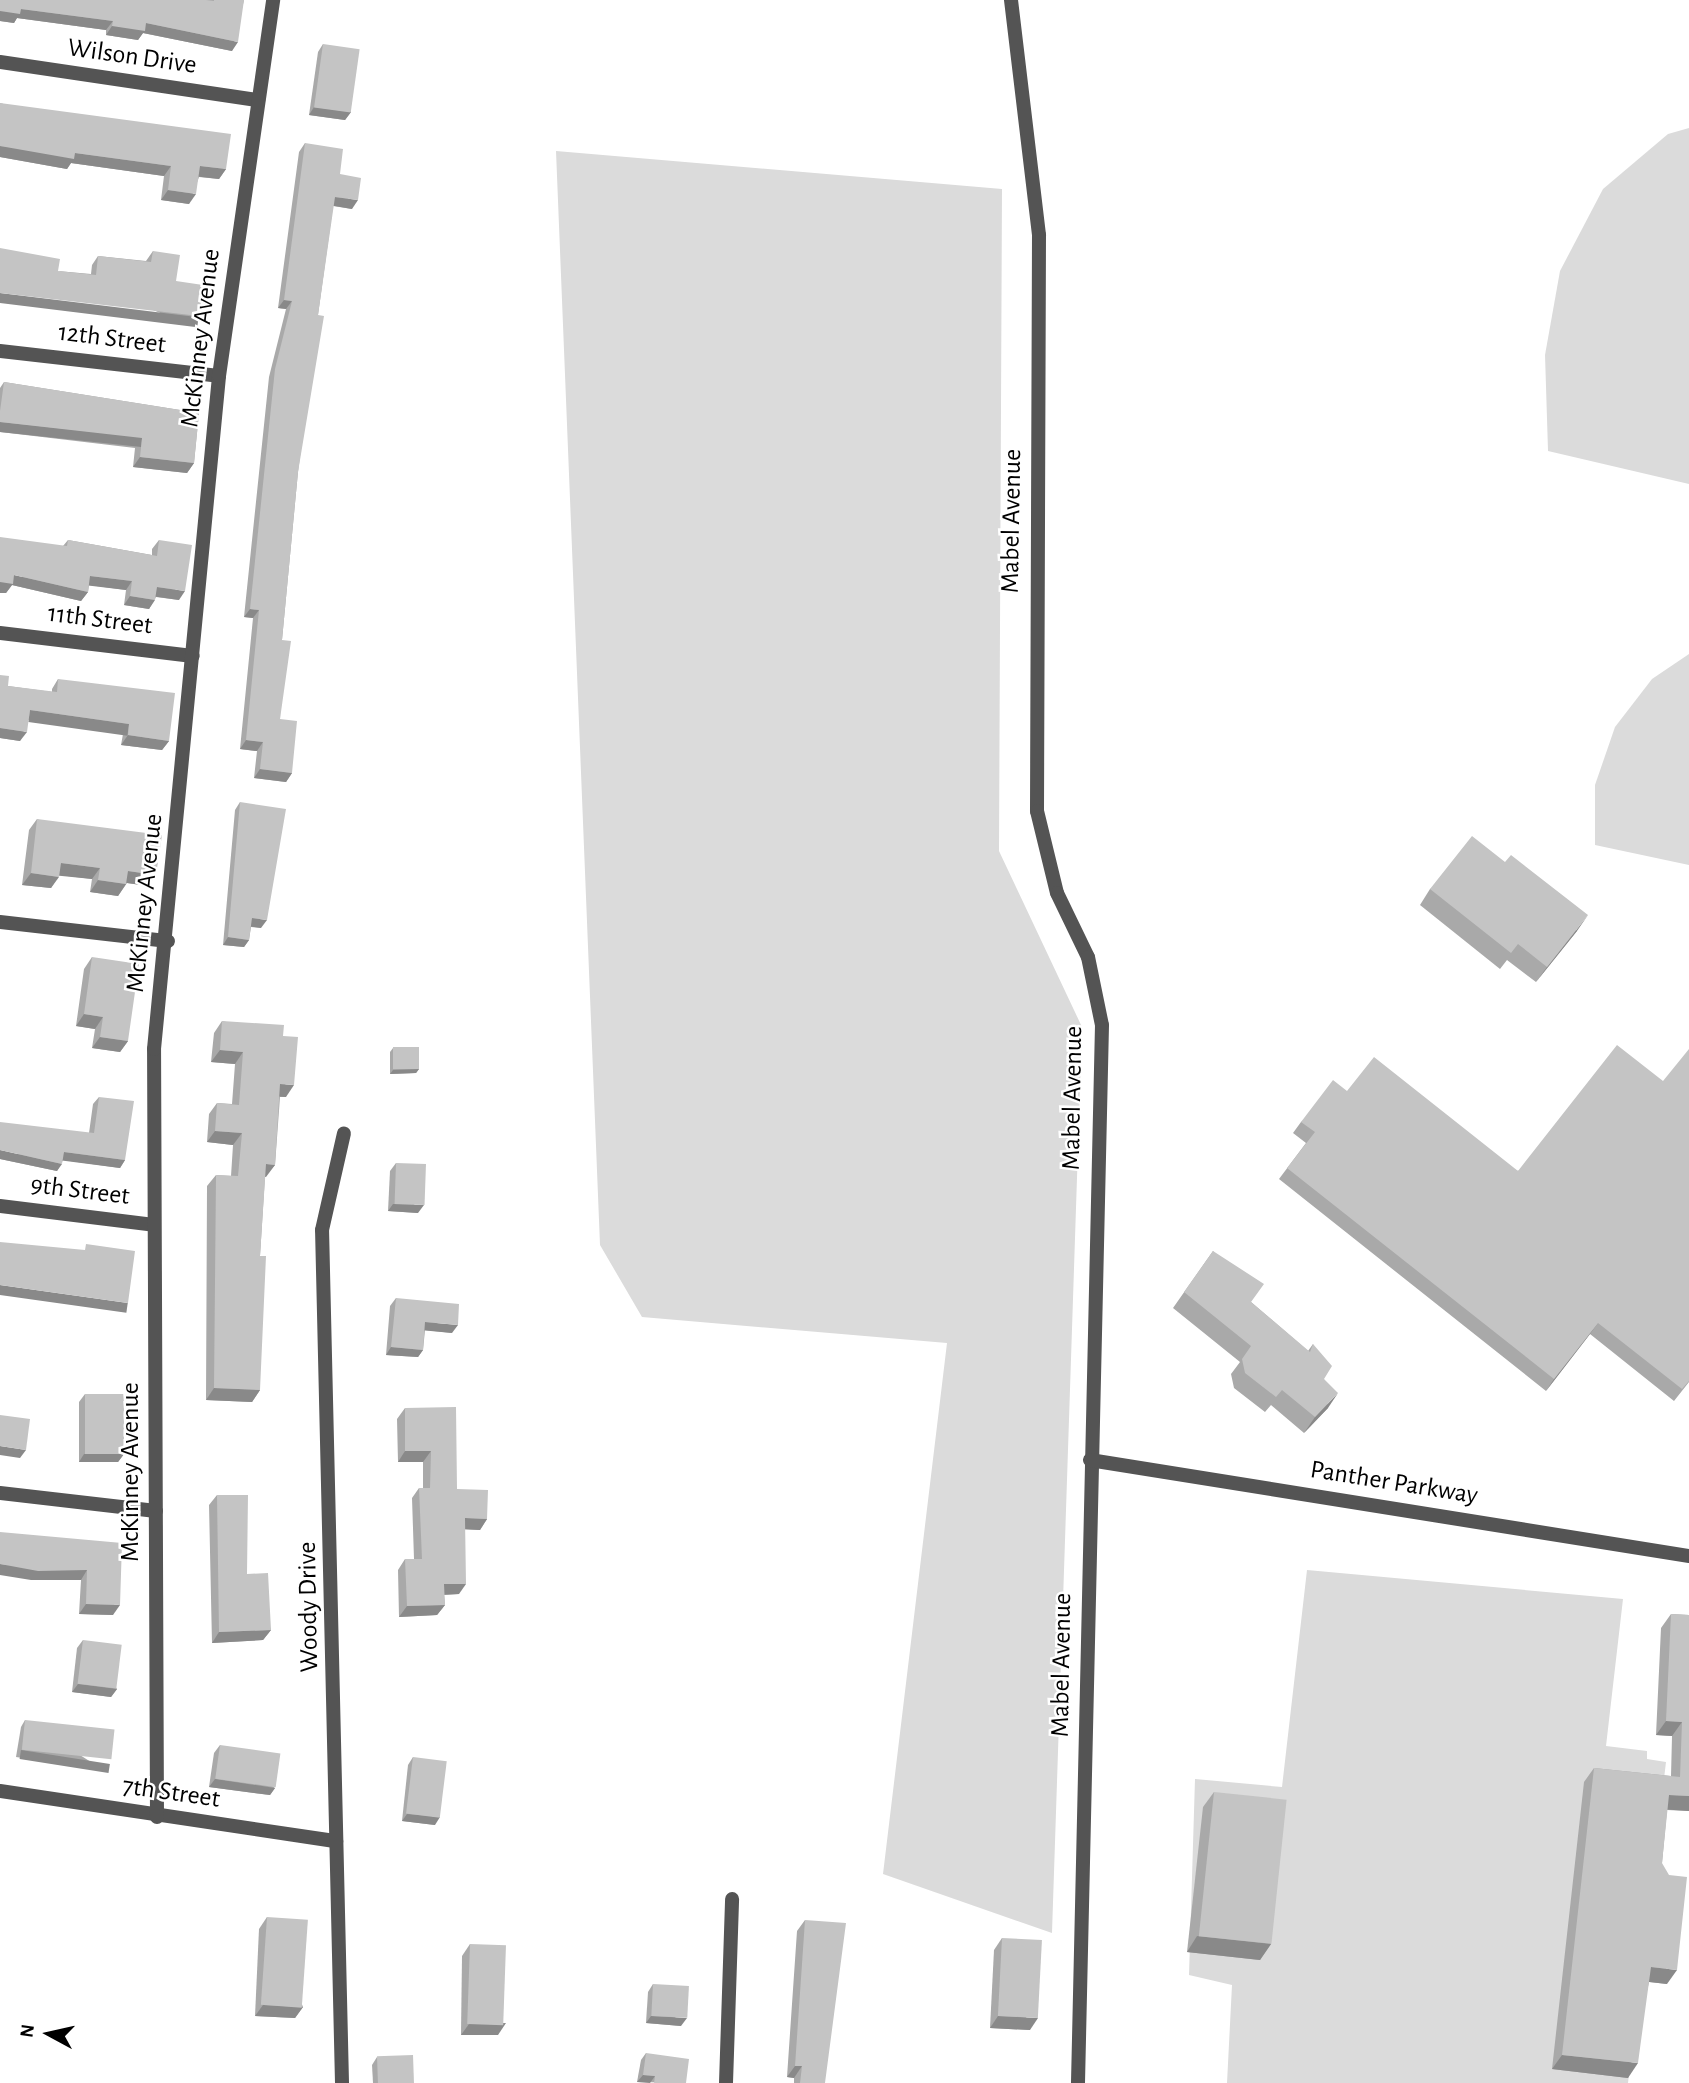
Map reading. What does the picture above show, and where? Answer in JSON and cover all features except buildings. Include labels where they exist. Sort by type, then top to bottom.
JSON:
[{"type":"street","name":"McKinney Avenue","points":[[157,1816],[155,1049],[168,941],[219,376],[273,0]]},
{"type":"street","name":"Mabel Avenue","points":[[1010,0],[1039,235],[1037,811],[1057,893],[1088,957],[1101,1025],[1078,2083]]},
{"type":"street","name":"Wilson Drive","points":[[0,62],[258,100]]},
{"type":"street","name":"12th Street","points":[[0,351],[219,376]]},
{"type":"street","name":"11th Street","points":[[0,633],[193,656]]},
{"type":"street","points":[[0,922],[168,941]]},
{"type":"street","name":"Woody Drive","points":[[342,2083],[322,1230],[344,1133]]},
{"type":"street","name":"9th Street","points":[[0,1206],[154,1226]]},
{"type":"street","name":"Panther Parkway","points":[[1090,1460],[1689,1556]]},
{"type":"street","points":[[0,1493],[156,1511]]},
{"type":"street","name":"7th Street","points":[[0,1791],[336,1841]]},
{"type":"street","points":[[726,2083],[732,1899]]},
{"type":"shaded area","points":[[1689,128],[1689,484],[1548,451],[1545,355],[1560,271],[1603,189],[1668,134]]},
{"type":"shaded area","points":[[556,151],[1002,189],[999,851],[1082,1027],[1052,1933],[883,1874],[947,1343],[642,1317],[600,1245]]},
{"type":"shaded area","points":[[1689,654],[1689,865],[1595,845],[1595,785],[1615,727],[1652,679]]},
{"type":"shaded area","points":[[1307,1570],[1623,1599],[1606,1746],[1647,1751],[1647,1759],[1666,1762],[1628,2083],[1227,2083],[1232,1985],[1189,1975],[1195,1779],[1282,1787]]}]
